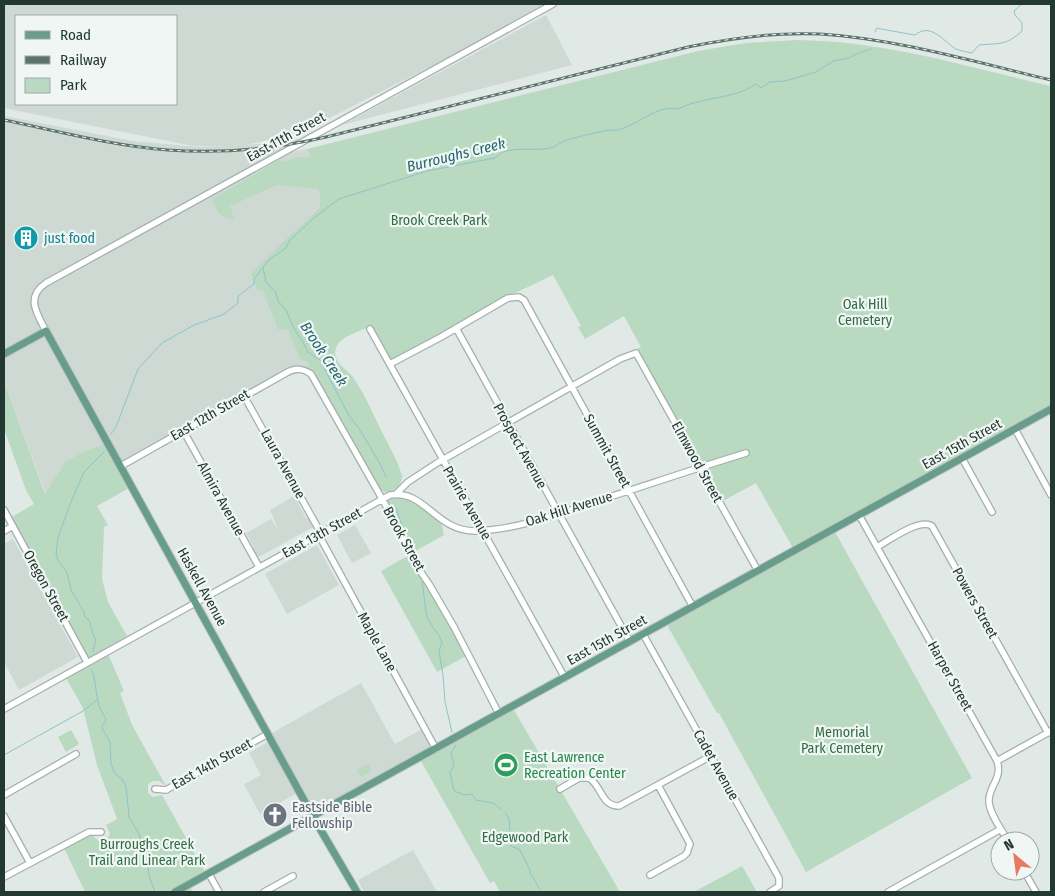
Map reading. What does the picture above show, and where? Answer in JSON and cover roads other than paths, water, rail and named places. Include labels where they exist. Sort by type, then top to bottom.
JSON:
[{"type":"main road","points":[[4,354],[46,330]]},
{"type":"main road","name":"Haskell Avenue","points":[[46,330],[356,892]]},
{"type":"main road","name":"East 15th Street","points":[[175,892],[1051,409]]},
{"type":"street","name":"East 11th Street","points":[[37,292],[46,283],[551,5]]},
{"type":"street","name":"Haskell Avenue","points":[[37,292],[34,307],[46,330]]},
{"type":"street","name":"Summit Street","points":[[456,328],[508,298],[519,297],[526,303],[693,607]]},
{"type":"street","points":[[390,364],[456,328]]},
{"type":"street","name":"Prospect Avenue","points":[[456,328],[630,642]]},
{"type":"street","name":"Prairie Avenue","points":[[370,329],[564,678]]},
{"type":"street","name":"East 13th Street","points":[[4,708],[259,567],[396,494],[408,482],[443,460],[633,352],[636,353]]},
{"type":"street","name":"Elmwood Street","points":[[636,353],[758,571]]},
{"type":"street","name":"East 12th Street","points":[[121,466],[286,373],[302,370]]},
{"type":"street","name":"Brook Street","points":[[302,370],[314,377],[413,559],[454,627],[499,714]]},
{"type":"street","name":"Laura Avenue","points":[[244,396],[320,534]]},
{"type":"street","points":[[1015,429],[1051,495]]},
{"type":"street","name":"Almira Avenue","points":[[183,430],[259,567]]},
{"type":"street","name":"Oak Hill Avenue","points":[[396,494],[405,494],[416,499],[454,528],[482,530],[523,523],[558,514],[746,453]]},
{"type":"street","points":[[962,458],[992,512]]},
{"type":"street","name":"Oregon Street","points":[[4,510],[87,662]]},
{"type":"street","name":"Harper Street","points":[[860,515],[997,761]]},
{"type":"street","name":"Powers Street","points":[[877,547],[918,524],[927,523],[932,526],[1049,732]]},
{"type":"street","points":[[4,531],[13,526]]},
{"type":"street","name":"Maple Lane","points":[[320,534],[436,749]]},
{"type":"street","name":"Cadet Avenue","points":[[643,634],[779,878],[779,886],[770,892]]},
{"type":"street","points":[[888,892],[1001,829],[989,805],[990,794],[999,773],[997,761],[1049,732]]},
{"type":"street","name":"East 14th Street","points":[[155,788],[166,790],[268,734]]},
{"type":"street","points":[[4,796],[76,754]]},
{"type":"street","points":[[560,789],[579,778],[589,778],[595,782],[607,803],[611,806],[619,806],[711,756]]},
{"type":"street","points":[[650,875],[684,856],[690,844],[658,785]]},
{"type":"street","points":[[4,816],[30,863]]},
{"type":"street","points":[[4,877],[89,832],[101,832]]},
{"type":"street","points":[[209,874],[219,892]]},
{"type":"street","points":[[264,892],[293,876]]},
{"type":"street","points":[[1030,881],[1036,892]]},
{"type":"waterway","name":"Burroughs Creek","points":[[875,32],[877,28],[915,35],[926,31],[932,32],[956,49],[972,53],[979,45],[997,44],[1007,41],[1022,31],[1022,23],[1014,11],[1022,4]]},
{"type":"waterway","name":"Burroughs Creek","points":[[111,434],[116,427],[138,369],[162,343],[192,326],[224,314],[238,303],[238,296],[254,284],[254,279],[269,260],[286,248],[289,241],[315,217],[339,199],[427,171],[495,158],[507,151],[550,148],[574,138],[625,128],[655,112],[670,108],[678,109],[698,102],[728,96],[756,84],[761,88],[770,82],[785,81],[816,72],[833,61],[849,58],[871,49]]},
{"type":"waterway","name":"Brook Creek","points":[[263,268],[266,282],[276,293],[278,301],[286,310],[293,327],[308,352],[320,360],[348,414],[360,430],[386,477]]},
{"type":"waterway","name":"Burroughs Creek","points":[[93,652],[96,639],[89,620],[85,617],[71,590],[67,573],[56,554],[58,538],[84,472],[105,451]]},
{"type":"waterway","name":"Brook Creek","points":[[396,508],[404,531],[420,561]]},
{"type":"waterway","name":"Brook Creek","points":[[422,582],[427,616],[442,643],[439,651],[445,702],[452,732]]},
{"type":"waterway","name":"Burroughs Creek","points":[[91,669],[100,707],[106,720],[102,726],[110,742],[111,764],[115,774],[122,779],[126,787],[129,817],[144,847],[150,879],[155,892]]},
{"type":"waterway","points":[[4,755],[83,711],[97,700]]},
{"type":"waterway","name":"Brook Creek","points":[[456,745],[451,753],[454,766],[450,772],[454,791],[465,795],[472,794],[476,800],[493,803],[502,810]]},
{"type":"waterway","name":"Brook Creek","points":[[505,813],[509,818],[511,846],[520,850],[530,870],[530,874],[541,892]]},
{"type":"railway","points":[[4,120],[106,142],[147,148],[188,151],[248,150],[326,137],[688,47],[737,38],[787,34],[820,34],[907,46],[1051,80]]},
{"type":"place","name":"just food","points":[[26,238]]},
{"type":"place","name":"East Lawrence Recreation Center","points":[[506,765]]},
{"type":"place","name":"Eastside Bible Fellowship","points":[[275,815]]},
{"type":"park label","name":"Brook Creek Park","points":[[439,220]]},
{"type":"park label","name":"Oak Hill Cemetery","points":[[865,312]]},
{"type":"park label","name":"Memorial Park Cemetery","points":[[842,740]]},
{"type":"park label","name":"Edgewood Park","points":[[525,837]]},
{"type":"park label","name":"Burroughs Creek Trail and Linear Park","points":[[147,852]]}]
